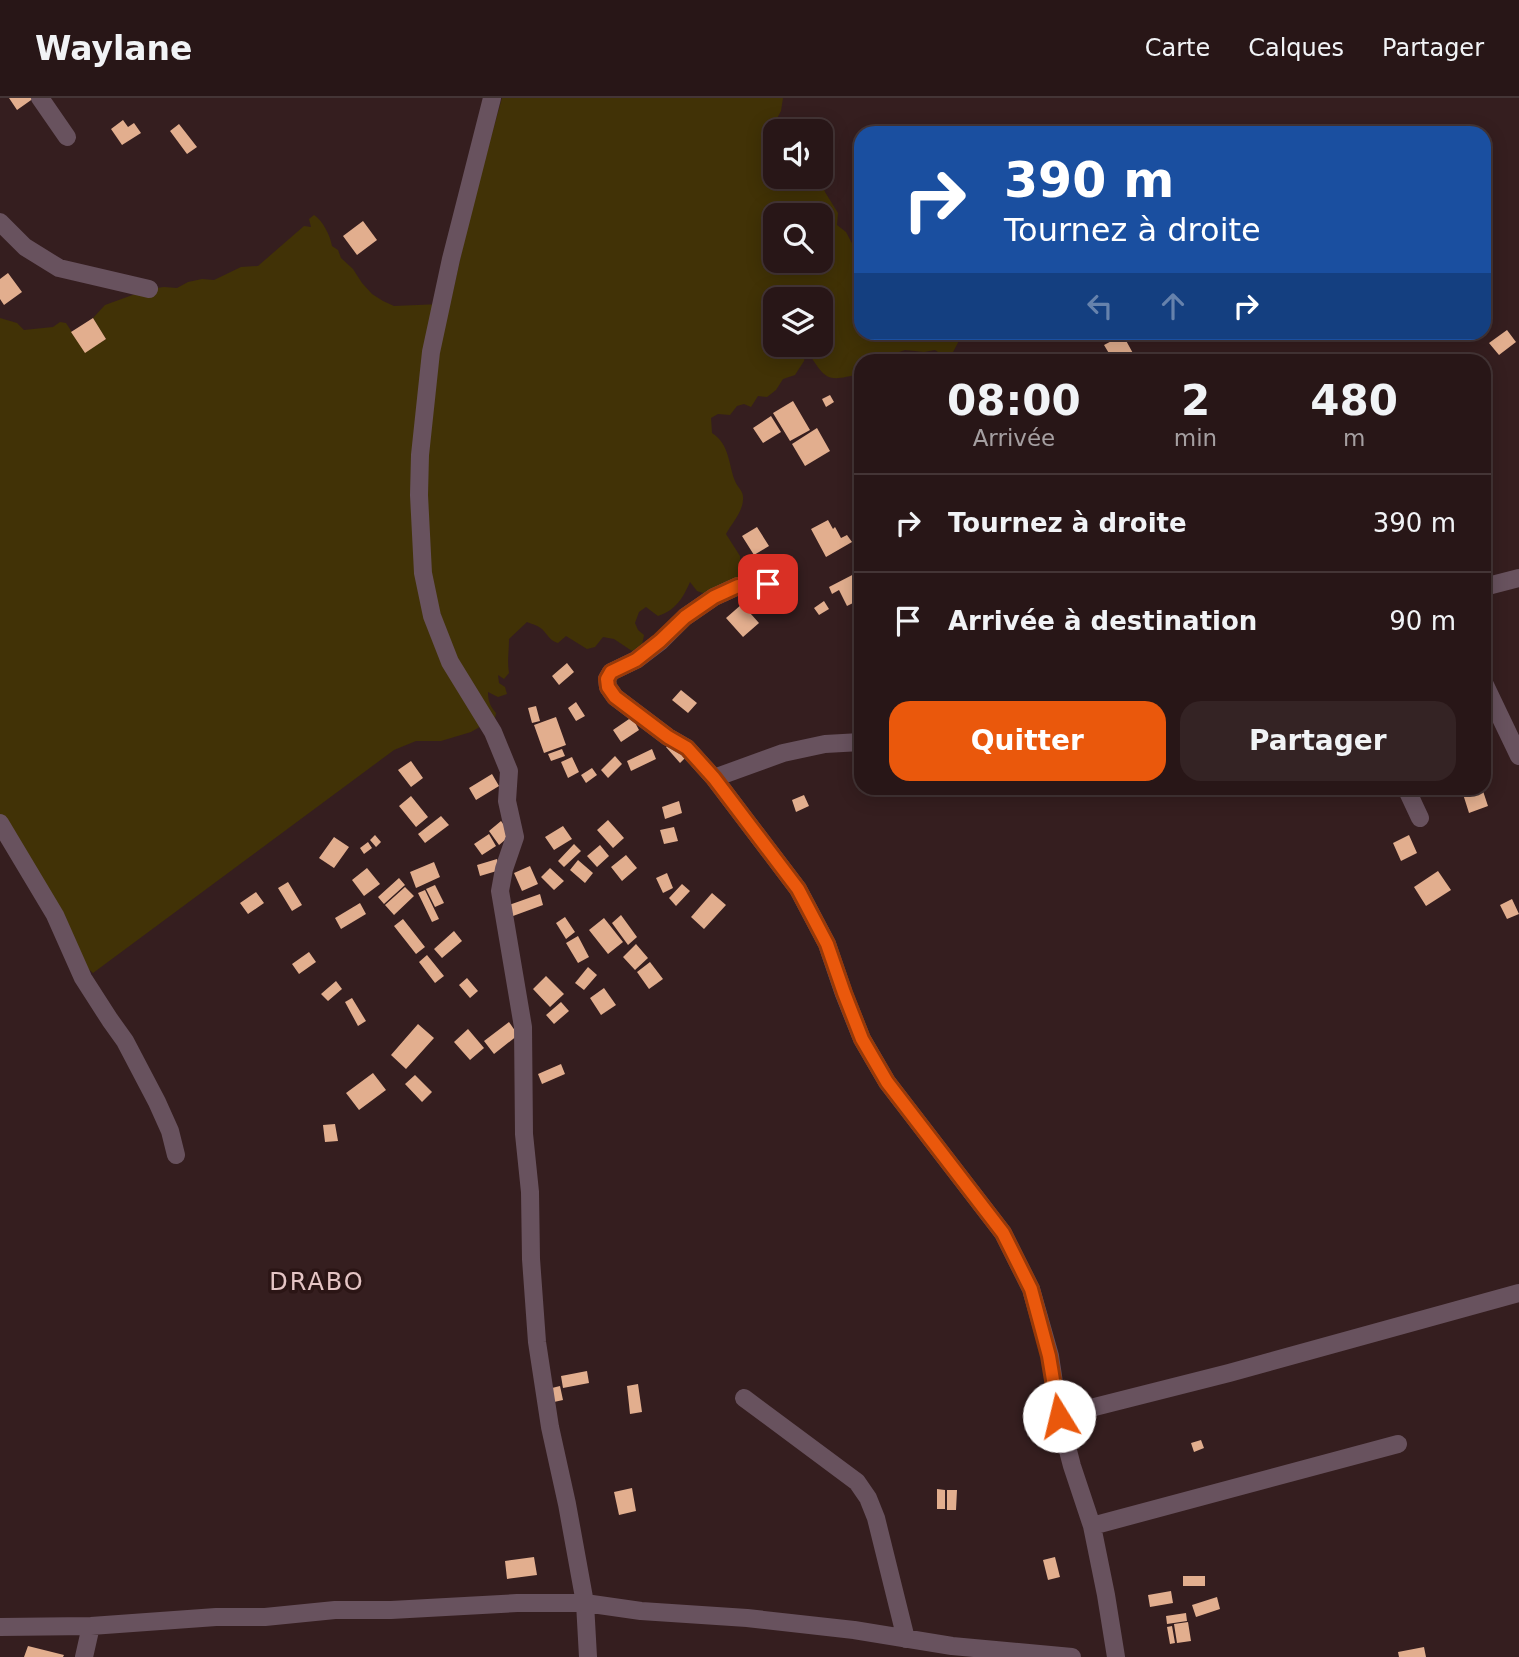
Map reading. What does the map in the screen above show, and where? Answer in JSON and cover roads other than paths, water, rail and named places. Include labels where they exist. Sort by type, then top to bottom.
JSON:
[{"type":"street","points":[[40,98],[67,137]]},
{"type":"street","points":[[492,98],[451,259],[431,352],[420,455],[423,573],[432,616],[450,662],[493,732],[509,771],[507,801],[515,837],[500,891],[523,1027],[524,1134],[530,1192],[531,1259],[537,1342],[550,1427],[585,1603],[589,1657]]},
{"type":"street","points":[[0,222],[25,247],[59,268],[149,289]]},
{"type":"street","points":[[1491,585],[1519,578]]},
{"type":"street","points":[[768,584],[738,586],[714,597],[685,617],[636,660],[611,672],[607,679],[608,687],[615,697],[687,748],[714,778],[798,889],[827,944],[862,1039],[887,1082],[1003,1233],[1031,1289],[1049,1356],[1059,1416],[1092,1526],[1116,1657]]},
{"type":"street","points":[[1491,698],[1519,756]]},
{"type":"street","points":[[714,778],[783,753],[825,744],[854,742]]},
{"type":"street","points":[[1409,795],[1420,818]]},
{"type":"street","points":[[0,823],[55,915],[83,978],[125,1041],[170,1131],[176,1155]]},
{"type":"street","points":[[1059,1416],[1229,1373],[1519,1293]]},
{"type":"street","points":[[744,1398],[857,1482],[868,1498],[876,1518],[905,1639]]},
{"type":"street","points":[[1092,1526],[1398,1444]]},
{"type":"street","points":[[0,1627],[91,1626],[216,1617],[265,1617],[335,1610],[391,1611],[517,1603],[585,1603],[641,1611],[747,1618],[854,1630],[952,1646],[1072,1657]]},
{"type":"street","points":[[83,1657],[91,1626]]},
{"type":"district","name":"DRABO","points":[[317,1282]]}]
